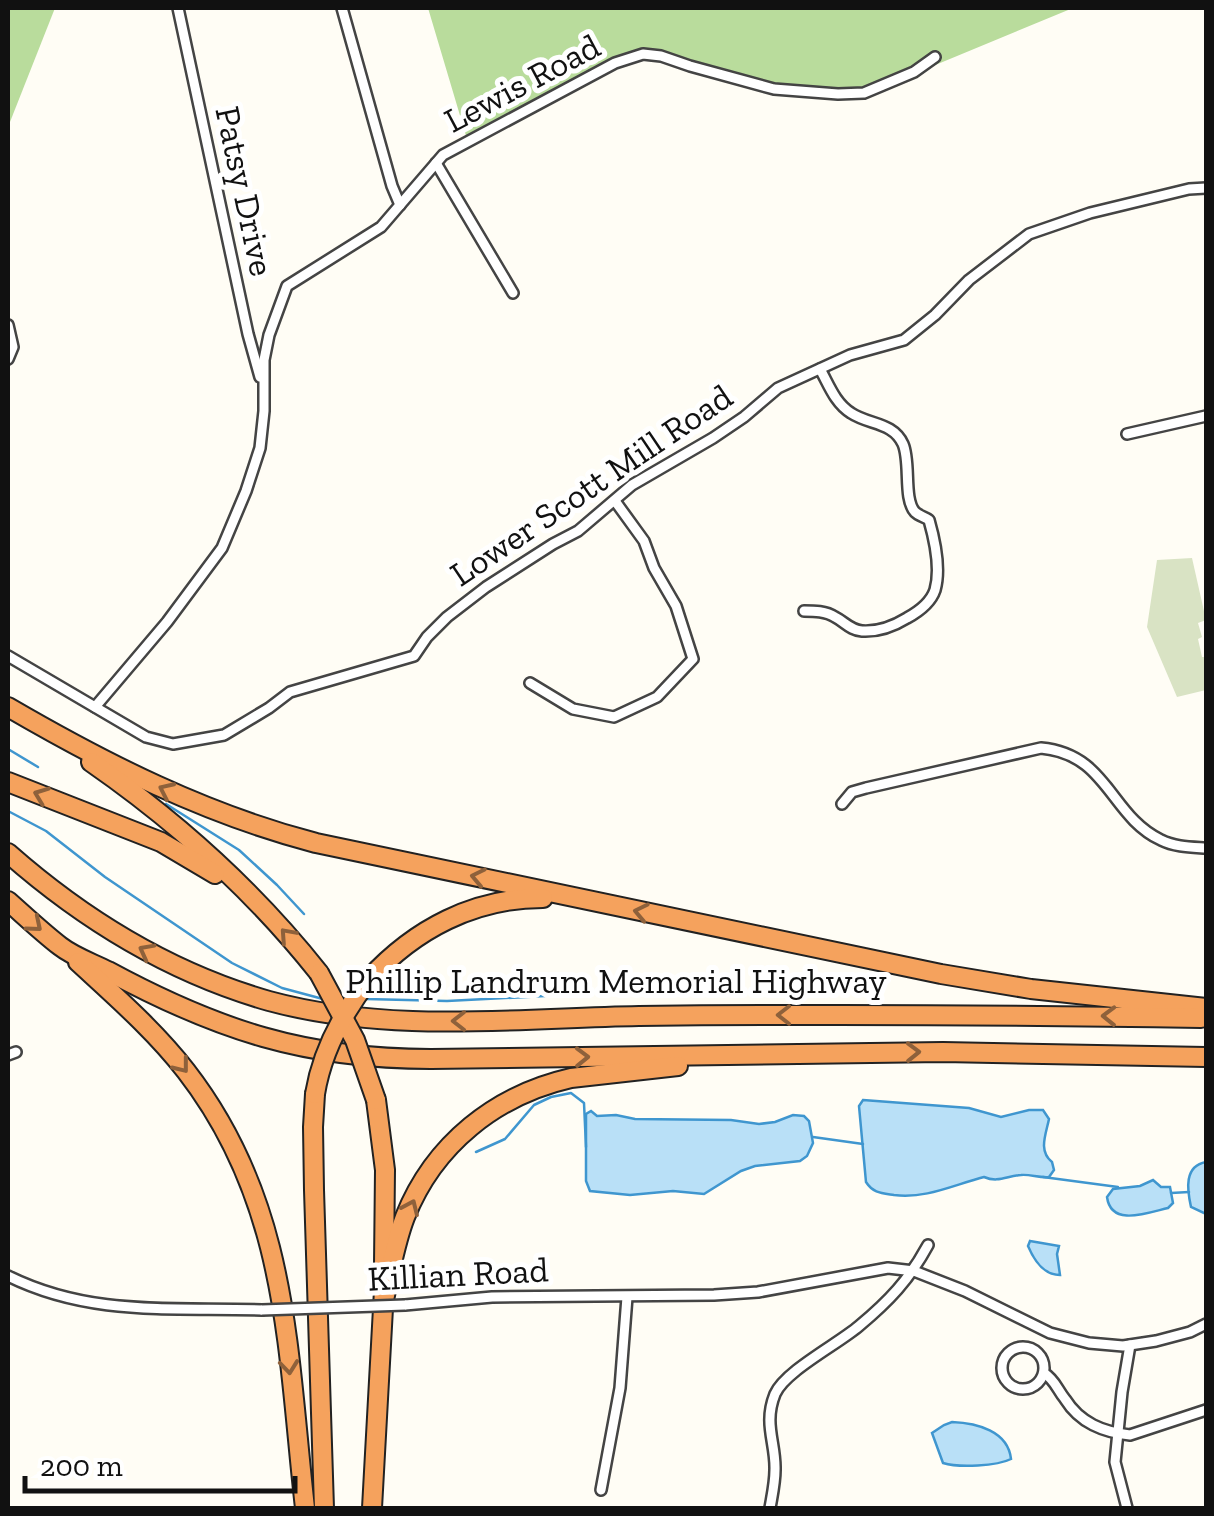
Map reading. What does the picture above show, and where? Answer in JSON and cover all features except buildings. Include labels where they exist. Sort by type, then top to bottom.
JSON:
[{"type":"highway","points":[[8,707],[162,788],[256,826],[316,842],[941,974],[1031,989],[1206,1008]]},
{"type":"highway","points":[[29,719],[141,797],[253,899],[319,974],[356,1040],[376,1100],[386,1196],[372,1508]]},
{"type":"highway","points":[[8,782],[161,842],[253,899]]},
{"type":"highway","name":"Phillip Landrum Memorial Highway","points":[[8,853],[95,921],[150,954],[238,992],[350,1017],[444,1021],[961,1014],[1206,1018]]},
{"type":"highway","points":[[324,1508],[313,1126],[323,1062],[337,1027],[369,980],[408,943],[453,916],[508,900],[574,898]]},
{"type":"highway","name":"Phillip Landrum Memorial Highway","points":[[8,901],[64,948],[144,992],[276,1042],[347,1056],[431,1059],[943,1052],[1206,1057]]},
{"type":"highway","points":[[64,948],[168,1048],[208,1101],[238,1154],[263,1216],[278,1279],[305,1508]]},
{"type":"highway","points":[[384,1300],[405,1218],[421,1184],[454,1141],[494,1108],[537,1086],[571,1078],[781,1054]]},
{"type":"street","name":"Patsy Drive","points":[[178,8],[262,384]]},
{"type":"street","points":[[342,8],[400,205]]},
{"type":"street","name":"Lewis Road","points":[[94,708],[167,622],[222,548],[260,448],[262,384],[269,336],[287,286],[381,227],[443,156],[616,63],[643,54],[774,90],[838,94],[864,93],[914,72],[935,58]]},
{"type":"street","points":[[436,163],[513,293]]},
{"type":"street","name":"Lower Scott Mill Road","points":[[8,656],[146,737],[173,744],[224,735],[290,692],[414,656],[447,617],[486,587],[578,531],[632,484],[713,438],[778,388],[864,350],[904,340],[935,316],[968,280],[1029,234],[1090,213],[1206,188]]},
{"type":"street","points":[[8,325],[13,347],[8,359]]},
{"type":"street","points":[[804,611],[834,615],[858,631],[875,631],[920,610],[935,593],[937,565],[929,520],[910,503],[902,440],[888,427],[852,414],[838,402],[820,369]]},
{"type":"street","points":[[1127,434],[1206,416]]},
{"type":"street","points":[[530,683],[573,709],[614,716],[657,697],[693,659],[676,606],[644,541],[615,501]]},
{"type":"street","points":[[842,804],[852,792],[866,788],[1040,748],[1076,757],[1159,840],[1174,846],[1206,848]]},
{"type":"street","points":[[770,1508],[776,1468],[770,1409],[777,1390],[894,1295],[914,1271],[928,1244]]},
{"type":"street","name":"Killian Road","points":[[8,1276],[53,1294],[112,1307],[262,1310],[405,1305],[492,1297],[714,1295],[758,1292],[888,1268],[914,1271],[1050,1333],[1088,1343],[1156,1342],[1206,1324]]},
{"type":"street","points":[[601,1490],[620,1388],[627,1297]]},
{"type":"street","points":[[1126,1508],[1115,1462],[1130,1345]]},
{"type":"street","points":[[1044,1373],[1034,1386],[1019,1388],[1006,1379],[1003,1363],[1012,1350],[1028,1348],[1041,1357],[1044,1373],[1052,1378],[1079,1417],[1117,1433],[1130,1435],[1206,1410]]},
{"type":"green space","points":[[8,8],[55,8],[8,127]]},
{"type":"green space","points":[[428,8],[1073,8],[875,90],[740,85],[635,55],[467,139]]},
{"type":"green space","points":[[1192,558],[1206,620],[1198,623],[1202,637],[1198,639],[1202,657],[1206,657],[1206,690],[1177,697],[1147,627],[1157,560]]},
{"type":"water","points":[[863,1100],[969,1108],[1001,1117],[1043,1110],[1049,1119],[1044,1148],[1054,1170],[1049,1177],[984,1177],[917,1195],[878,1192],[866,1182],[859,1106]]},
{"type":"water","points":[[591,1111],[597,1116],[635,1119],[759,1124],[804,1116],[809,1121],[813,1143],[800,1161],[755,1166],[704,1194],[590,1191],[586,1181],[586,1114]]},
{"type":"water","points":[[1206,1162],[1206,1214],[1191,1207],[1188,1186],[1194,1168]]},
{"type":"water","points":[[1153,1180],[1161,1187],[1170,1187],[1173,1203],[1168,1208],[1131,1216],[1115,1212],[1110,1206],[1107,1197],[1113,1189]]},
{"type":"water","points":[[1030,1241],[1059,1246],[1060,1275],[1040,1266],[1028,1246]]},
{"type":"water","points":[[952,1422],[971,1424],[998,1435],[1009,1449],[1011,1459],[978,1465],[943,1463],[932,1433]]},
{"type":"waterway","points":[[8,749],[38,767]]},
{"type":"waterway","points":[[166,804],[239,850],[304,914]]},
{"type":"waterway","points":[[8,811],[46,831],[105,877],[232,963],[282,988],[323,999]]},
{"type":"waterway","points":[[366,999],[447,1001],[545,996]]},
{"type":"waterway","points":[[476,1152],[505,1139],[534,1105],[571,1093],[584,1103],[586,1147]]},
{"type":"waterway","points":[[813,1137],[863,1144]]},
{"type":"waterway","points":[[1043,1177],[1118,1187]]},
{"type":"waterway","points":[[1171,1193],[1189,1192]]}]
